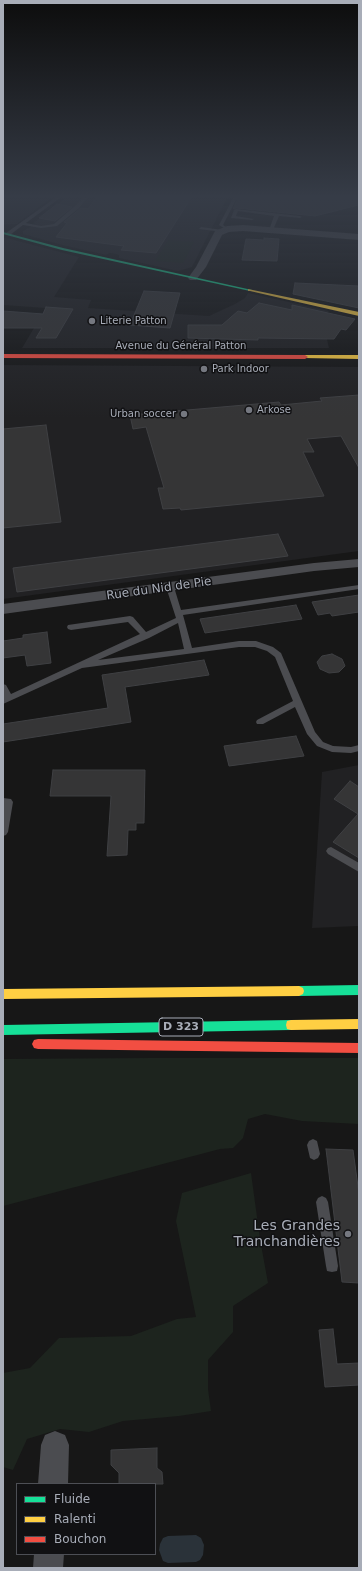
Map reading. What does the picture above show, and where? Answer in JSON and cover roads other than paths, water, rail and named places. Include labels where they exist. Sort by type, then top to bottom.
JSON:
[{"type":"main road","points":[[163,271],[359,314]]},
{"type":"main road","name":"Avenue du Général Patton","points":[[3,356],[359,357]]},
{"type":"main road","points":[[3,994],[359,990]]},
{"type":"main road","name":"D 323","points":[[3,1030],[359,1024]]},
{"type":"main road","points":[[27,1044],[359,1048]]},
{"type":"street","points":[[193,278],[198,271]]},
{"type":"street","name":"Rue du Nid de Pie","points":[[3,609],[314,567],[359,559]]},
{"type":"street","name":"Rue du Nid de Pie","points":[[314,567],[359,563]]},
{"type":"street","points":[[53,1483],[55,1445]]},
{"type":"street","points":[[48,1568],[49,1555]]},
{"type":"lane","points":[[170,587],[189,651]]},
{"type":"lane","points":[[3,687],[6,700],[146,636],[179,616],[359,587]]},
{"type":"lane","points":[[71,627],[130,619],[146,636]]},
{"type":"lane","points":[[83,665],[239,644],[256,644],[270,649],[278,655],[310,734],[320,744],[332,748],[351,750],[359,748]]},
{"type":"lane","points":[[260,722],[298,702]]},
{"type":"lane","points":[[3,802],[8,802],[3,832]]},
{"type":"lane","points":[[332,851],[359,868]]},
{"type":"lane","points":[[322,1202],[332,1266]]},
{"type":"place","name":"Literie Patton","points":[[92,321]]},
{"type":"place","name":"Park Indoor","points":[[204,369]]},
{"type":"place","name":"Arkose","points":[[249,410]]},
{"type":"place","name":"Urban soccer","points":[[184,414]]},
{"type":"place","name":"Les Grandes Tranchandières","points":[[348,1234]]}]
